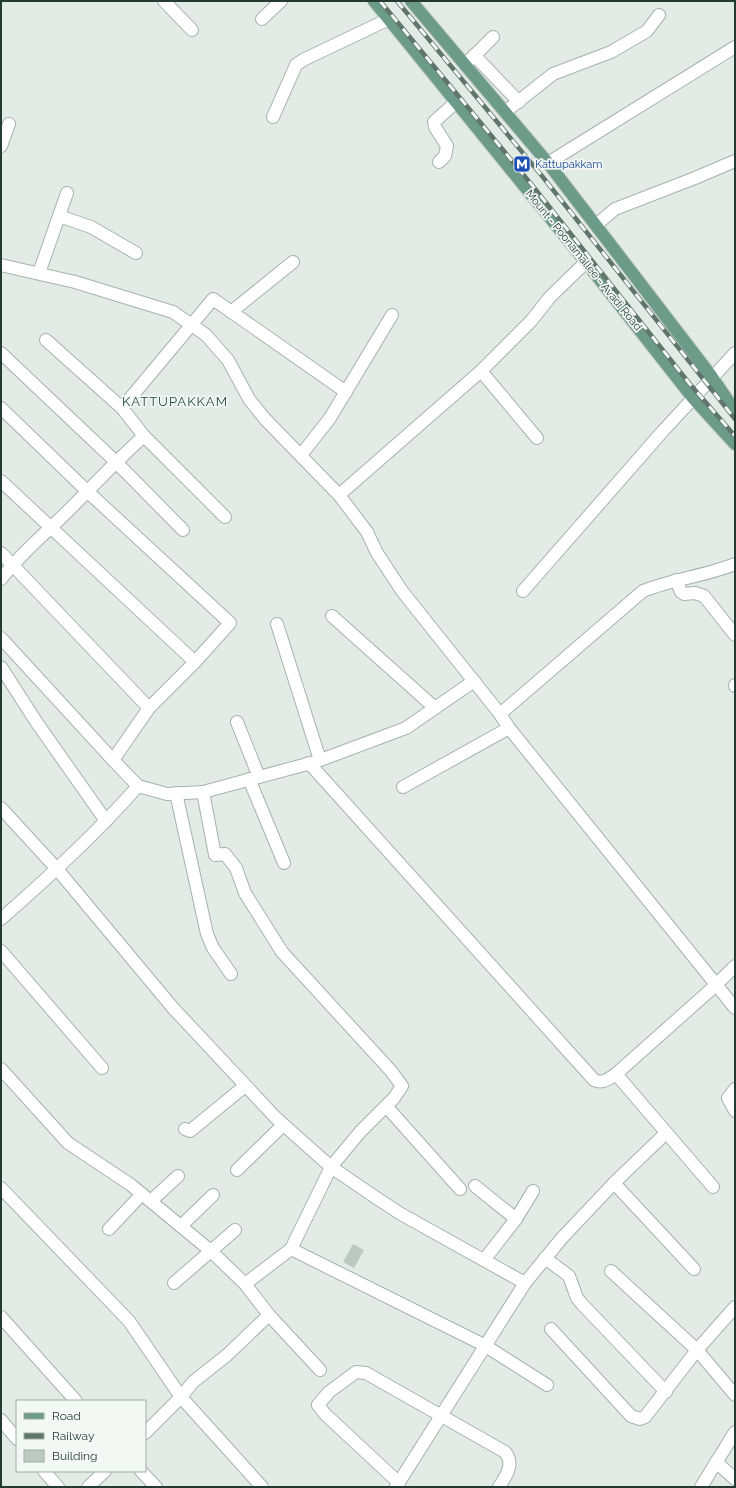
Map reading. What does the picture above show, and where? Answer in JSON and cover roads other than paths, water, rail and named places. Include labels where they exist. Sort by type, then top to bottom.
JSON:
[{"type":"main road","name":"Mount - Poonamallee - Avadi Road","points":[[374,1],[586,262],[693,398],[735,444]]},
{"type":"main road","points":[[411,1],[548,163],[712,377],[735,411]]},
{"type":"street","points":[[164,1],[192,30]]},
{"type":"street","points":[[262,19],[281,1]]},
{"type":"street","points":[[505,112],[553,74],[611,52],[647,31],[660,15]]},
{"type":"street","points":[[273,116],[296,65],[303,60],[389,19]]},
{"type":"street","points":[[465,65],[493,37]]},
{"type":"street","points":[[548,163],[735,47]]},
{"type":"street","points":[[474,55],[519,102]]},
{"type":"street","points":[[439,162],[445,156],[447,146],[435,127],[434,122],[456,102]]},
{"type":"street","points":[[1,146],[9,124]]},
{"type":"street","points":[[596,225],[615,209],[735,161]]},
{"type":"street","points":[[39,274],[67,193]]},
{"type":"street","points":[[59,216],[91,227],[136,253]]},
{"type":"street","points":[[231,312],[293,262]]},
{"type":"street","points":[[339,495],[481,371],[531,321],[550,296],[586,262]]},
{"type":"street","points":[[1,265],[129,297],[173,312],[206,335],[228,360],[249,400],[265,419],[339,495],[367,532],[377,553],[402,591],[500,714],[509,728],[735,1008]]},
{"type":"street","points":[[122,408],[193,325],[213,299],[346,392]]},
{"type":"street","points":[[301,455],[321,431],[392,314]]},
{"type":"street","points":[[46,340],[122,408],[144,436],[225,517]]},
{"type":"street","points":[[1,352],[115,461],[183,530]]},
{"type":"street","points":[[523,591],[693,398],[735,353]]},
{"type":"street","points":[[481,371],[537,438]]},
{"type":"street","points":[[1,408],[88,492],[230,623],[195,662],[148,708],[113,760]]},
{"type":"street","points":[[1,579],[13,564],[88,492],[115,461],[144,436]]},
{"type":"street","points":[[1,481],[50,529],[195,662]]},
{"type":"street","points":[[1,553],[148,708]]},
{"type":"street","points":[[500,714],[643,591],[663,583],[722,570],[735,564]]},
{"type":"street","points":[[676,580],[681,592],[684,594],[695,593],[704,596],[735,635]]},
{"type":"street","points":[[332,616],[435,708]]},
{"type":"street","points":[[277,624],[314,762],[594,1080],[600,1082],[605,1081],[616,1074],[716,985],[735,966]]},
{"type":"street","points":[[1,638],[138,786],[167,794],[203,792],[314,762],[406,728],[474,681]]},
{"type":"street","points":[[1,667],[37,723],[106,821]]},
{"type":"street","points":[[237,722],[254,778],[284,863]]},
{"type":"street","points":[[403,787],[509,728]]},
{"type":"street","points":[[1,919],[57,869],[106,821],[138,786]]},
{"type":"street","points":[[203,792],[215,855],[225,854],[236,868],[245,893],[282,952],[391,1071],[402,1086],[386,1106],[360,1132],[331,1167],[291,1248],[245,1284]]},
{"type":"street","points":[[176,793],[207,934],[213,948],[231,974]]},
{"type":"street","points":[[1,808],[57,869],[173,1008],[283,1125],[331,1167],[401,1214],[525,1283]]},
{"type":"street","points":[[1,951],[102,1068]]},
{"type":"street","points":[[1,1069],[68,1142],[146,1198],[212,1252],[245,1284],[269,1315],[320,1370]]},
{"type":"street","points":[[616,1074],[713,1187]]},
{"type":"street","points":[[185,1129],[190,1131],[245,1086]]},
{"type":"street","points":[[735,1089],[728,1098],[735,1111]]},
{"type":"street","points":[[386,1106],[460,1188]]},
{"type":"street","points":[[237,1170],[283,1125]]},
{"type":"street","points":[[499,1487],[507,1475],[510,1465],[509,1458],[505,1452],[440,1416],[366,1373],[356,1372],[329,1392],[318,1405],[325,1414],[398,1485],[440,1416],[484,1345],[525,1283],[562,1238],[614,1183],[666,1133]]},
{"type":"street","points":[[109,1229],[146,1198],[178,1176]]},
{"type":"street","points":[[614,1183],[694,1269]]},
{"type":"street","points":[[475,1186],[516,1219]]},
{"type":"street","points":[[1,1188],[129,1322],[181,1397],[262,1487]]},
{"type":"street","points":[[484,1260],[516,1219],[533,1191]]},
{"type":"street","points":[[181,1226],[213,1195]]},
{"type":"street","points":[[174,1283],[212,1252],[235,1230]]},
{"type":"street","points":[[291,1248],[484,1345],[547,1385]]},
{"type":"street","points":[[545,1258],[569,1276],[577,1298],[582,1304],[666,1392]]},
{"type":"street","points":[[611,1271],[697,1350],[735,1395]]},
{"type":"street","points":[[551,1329],[631,1416],[640,1419],[645,1417],[666,1392],[697,1350],[735,1307]]},
{"type":"street","points":[[146,1432],[181,1397],[193,1382],[227,1355],[269,1315]]},
{"type":"street","points":[[1,1317],[75,1400]]},
{"type":"street","points":[[1,1420],[16,1438]]},
{"type":"street","points":[[701,1487],[735,1432]]},
{"type":"street","points":[[716,1462],[735,1479]]},
{"type":"street","points":[[45,1472],[58,1487]]},
{"type":"street","points":[[88,1487],[104,1472]]},
{"type":"street","points":[[142,1472],[156,1487]]},
{"type":"railway","points":[[380,1],[532,185],[689,383],[735,436]]},
{"type":"railway","points":[[397,1],[542,176],[735,419]]},
{"type":"place","name":"Kattupakkam","points":[[522,164]]},
{"type":"district","name":"KATTUPAKKAM","points":[[175,401]]}]
